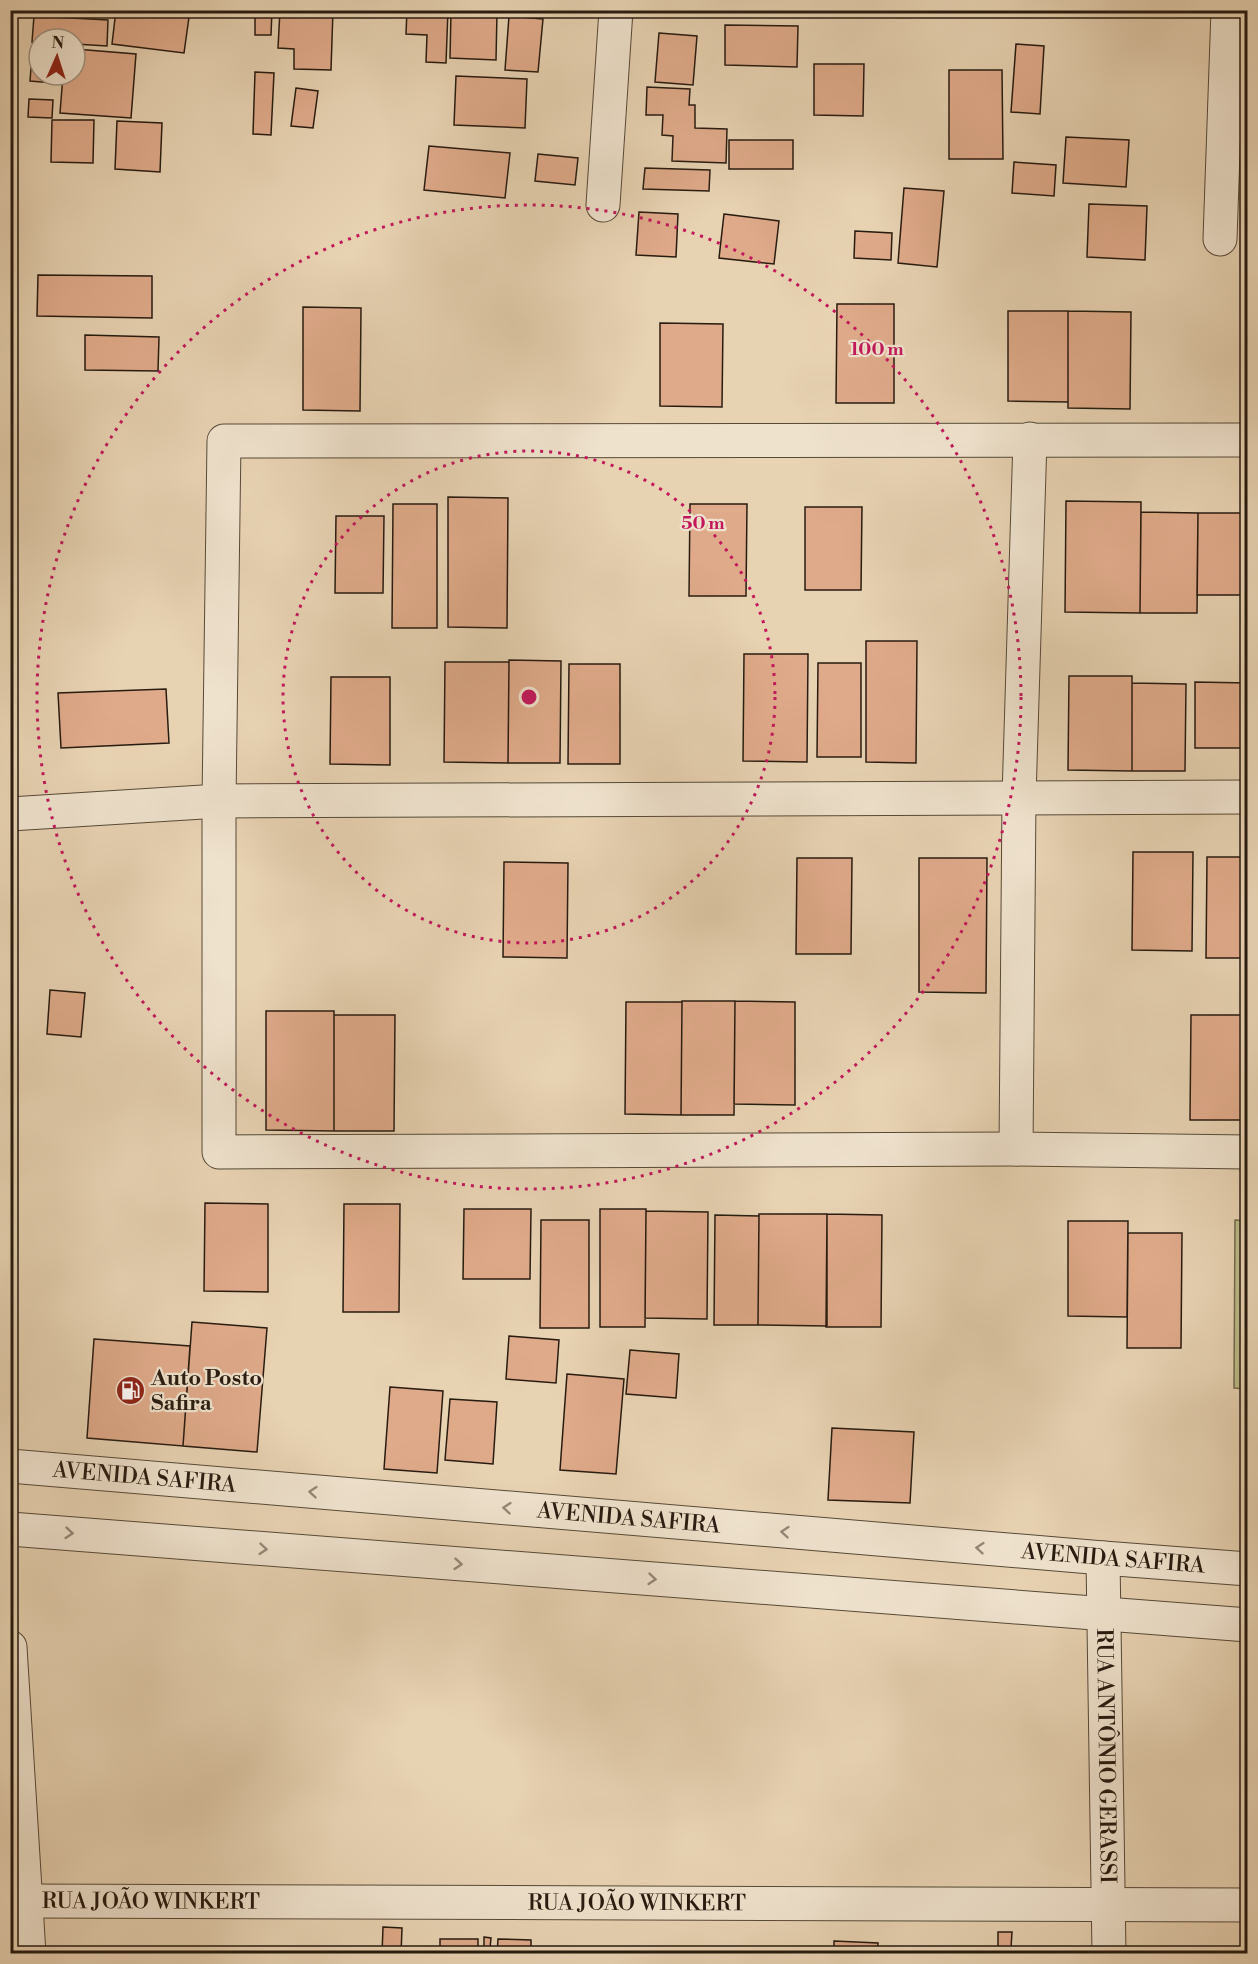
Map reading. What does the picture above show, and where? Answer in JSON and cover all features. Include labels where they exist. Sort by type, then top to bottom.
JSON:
[{"type":"street","points":[[603,205],[616,10]]},
{"type":"street","points":[[1220,239],[1227,11],[1248,12]]},
{"type":"street","points":[[1016,1149],[1019,796],[1030,440]]},
{"type":"street","points":[[1248,440],[224,441],[219,801],[219,1152],[1016,1149],[1248,1152]]},
{"type":"street","points":[[10,814],[219,801],[1019,796],[1248,797]]},
{"type":"street","name":"AVENIDA SAFIRA","points":[[10,1466],[1248,1569]]},
{"type":"street","points":[[10,1529],[1248,1625]]},
{"type":"street","name":"RUA ANTÔNIO GERASSI","points":[[1103,1558],[1109,1953]]},
{"type":"street","points":[[10,1647],[29,1953]]},
{"type":"street","name":"RUA JOÃO WINKERT","points":[[25,1900],[1248,1905]]},
{"type":"shaded area","points":[[1235,1220],[1247,1221],[1247,1389],[1234,1388]]},
{"type":"building","points":[[116,10],[190,10],[184,53],[112,44]]},
{"type":"building","points":[[255,10],[272,10],[271,35],[255,35]]},
{"type":"building","points":[[280,10],[333,10],[331,70],[294,69],[294,49],[278,48]]},
{"type":"building","points":[[407,10],[448,10],[446,63],[426,62],[427,35],[406,34]]},
{"type":"building","points":[[451,12],[497,13],[496,60],[450,58]]},
{"type":"building","points":[[34,16],[108,20],[107,46],[87,45],[87,27],[33,27]]},
{"type":"building","points":[[509,16],[543,19],[538,72],[505,70]]},
{"type":"building","points":[[725,25],[798,26],[797,67],[725,65]]},
{"type":"building","points":[[659,33],[697,36],[693,85],[655,82]]},
{"type":"building","points":[[1016,44],[1044,46],[1040,114],[1011,112]]},
{"type":"building","points":[[87,50],[136,54],[131,118],[60,113],[62,87],[87,87]]},
{"type":"building","points":[[814,64],[864,64],[863,116],[814,115]]},
{"type":"building","points":[[949,70],[1002,70],[1003,159],[949,159]]},
{"type":"building","points":[[255,72],[274,73],[271,135],[253,134]]},
{"type":"building","points":[[456,76],[527,79],[525,128],[454,125]]},
{"type":"building","points":[[647,87],[690,89],[689,105],[695,105],[695,128],[727,129],[726,163],[672,161],[673,136],[662,135],[663,115],[646,115]]},
{"type":"building","points":[[296,88],[318,91],[313,128],[291,126]]},
{"type":"building","points":[[29,99],[53,100],[52,118],[28,117]]},
{"type":"building","points":[[52,120],[94,120],[93,163],[51,162]]},
{"type":"building","points":[[117,121],[162,123],[160,172],[115,169]]},
{"type":"building","points":[[1066,137],[1129,140],[1126,187],[1063,183]]},
{"type":"building","points":[[729,140],[793,140],[793,169],[729,169]]},
{"type":"building","points":[[429,146],[510,153],[505,198],[424,190]]},
{"type":"building","points":[[538,154],[578,158],[575,185],[535,181]]},
{"type":"building","points":[[1014,162],[1056,165],[1054,196],[1012,193]]},
{"type":"building","points":[[645,168],[710,170],[709,191],[643,189]]},
{"type":"building","points":[[904,188],[944,191],[937,267],[898,263]]},
{"type":"building","points":[[1089,204],[1147,206],[1145,260],[1087,257]]},
{"type":"building","points":[[639,212],[678,214],[676,257],[636,255]]},
{"type":"building","points":[[724,214],[779,221],[774,264],[719,258]]},
{"type":"building","points":[[855,231],[892,233],[891,260],[854,258]]},
{"type":"building","points":[[38,275],[152,276],[152,318],[37,316]]},
{"type":"building","points":[[837,304],[894,304],[894,403],[836,403]]},
{"type":"building","points":[[303,307],[361,308],[360,411],[303,410]]},
{"type":"building","points":[[1008,311],[1068,311],[1068,402],[1008,401]]},
{"type":"building","points":[[1068,311],[1131,312],[1130,409],[1068,408]]},
{"type":"building","points":[[660,323],[723,324],[722,407],[660,406]]},
{"type":"building","points":[[85,335],[159,337],[158,371],[85,370]]},
{"type":"building","points":[[448,497],[508,498],[507,628],[448,627]]},
{"type":"building","points":[[1066,501],[1141,502],[1140,613],[1065,612]]},
{"type":"building","points":[[393,504],[437,504],[437,628],[392,628]]},
{"type":"building","points":[[690,504],[747,504],[746,596],[689,596]]},
{"type":"building","points":[[805,507],[862,507],[861,590],[805,590]]},
{"type":"building","points":[[1141,512],[1198,513],[1197,613],[1140,613]]},
{"type":"building","points":[[1198,513],[1248,513],[1248,595],[1197,595]]},
{"type":"building","points":[[336,516],[384,516],[383,593],[335,593]]},
{"type":"building","points":[[866,641],[917,641],[916,763],[866,762]]},
{"type":"building","points":[[744,654],[808,654],[807,762],[743,761]]},
{"type":"building","points":[[509,660],[561,661],[560,763],[508,763]]},
{"type":"building","points":[[445,662],[509,662],[508,763],[444,762]]},
{"type":"building","points":[[818,663],[861,663],[861,757],[817,757]]},
{"type":"building","points":[[569,664],[620,664],[620,764],[568,764]]},
{"type":"building","points":[[1069,676],[1132,676],[1132,771],[1068,770]]},
{"type":"building","points":[[331,677],[390,677],[390,765],[330,764]]},
{"type":"building","points":[[1195,682],[1248,683],[1248,748],[1195,748]]},
{"type":"building","points":[[1132,683],[1186,684],[1185,771],[1132,771]]},
{"type":"building","points":[[166,689],[169,743],[61,748],[58,693]]},
{"type":"building","points":[[1133,852],[1193,852],[1192,951],[1132,950]]},
{"type":"building","points":[[1207,857],[1248,857],[1248,958],[1206,958]]},
{"type":"building","points":[[797,858],[852,858],[851,954],[796,954]]},
{"type":"building","points":[[919,858],[987,858],[986,993],[919,992]]},
{"type":"building","points":[[504,862],[568,863],[567,958],[503,957]]},
{"type":"building","points":[[50,990],[85,993],[81,1037],[47,1034]]},
{"type":"building","points":[[682,1001],[735,1001],[734,1115],[681,1115]]},
{"type":"building","points":[[735,1001],[795,1002],[795,1105],[734,1104]]},
{"type":"building","points":[[626,1002],[682,1002],[681,1115],[625,1114]]},
{"type":"building","points":[[266,1011],[334,1011],[334,1131],[266,1130]]},
{"type":"building","points":[[334,1015],[395,1015],[394,1131],[334,1131]]},
{"type":"building","points":[[1191,1015],[1245,1015],[1244,1120],[1190,1120]]},
{"type":"building","points":[[205,1203],[268,1204],[268,1292],[204,1291]]},
{"type":"building","points":[[344,1204],[400,1204],[399,1312],[343,1312]]},
{"type":"building","points":[[464,1209],[531,1209],[530,1279],[463,1279]]},
{"type":"building","points":[[600,1209],[646,1209],[645,1327],[600,1327]]},
{"type":"building","points":[[646,1211],[708,1212],[707,1319],[645,1318]]},
{"type":"building","points":[[759,1214],[827,1214],[827,1326],[758,1325]]},
{"type":"building","points":[[827,1214],[882,1215],[881,1327],[826,1327]]},
{"type":"building","points":[[715,1215],[759,1216],[758,1325],[714,1325]]},
{"type":"building","points":[[541,1220],[589,1220],[589,1328],[540,1328]]},
{"type":"building","points":[[1068,1221],[1128,1221],[1127,1317],[1068,1316]]},
{"type":"building","points":[[1128,1233],[1182,1233],[1181,1348],[1127,1348]]},
{"type":"building","points":[[192,1322],[267,1328],[257,1452],[183,1446]]},
{"type":"building","points":[[509,1336],[559,1340],[556,1383],[506,1379]]},
{"type":"building","points":[[94,1339],[190,1346],[183,1446],[87,1438]]},
{"type":"building","points":[[630,1350],[679,1354],[676,1398],[626,1394]]},
{"type":"building","points":[[567,1374],[624,1379],[616,1474],[560,1470]]},
{"type":"building","points":[[390,1387],[443,1391],[437,1473],[384,1469]]},
{"type":"building","points":[[450,1399],[497,1402],[493,1464],[445,1460]]},
{"type":"building","points":[[832,1428],[914,1432],[910,1503],[828,1500]]},
{"type":"building","points":[[383,1927],[402,1928],[401,1954],[382,1954]]},
{"type":"building","points":[[998,1932],[1012,1932],[1011,1948],[1037,1949],[1037,1954],[998,1954]]},
{"type":"building","points":[[484,1937],[491,1938],[490,1948],[484,1948]]},
{"type":"building","points":[[440,1939],[478,1939],[478,1949],[487,1949],[487,1954],[440,1954]]},
{"type":"building","points":[[498,1939],[531,1940],[531,1954],[497,1954]]},
{"type":"building","points":[[834,1941],[878,1943],[877,1954],[834,1954]]},
{"type":"building","points":[[218,1948],[254,1950],[254,1954],[218,1954]]},
{"type":"building","points":[[777,1949],[832,1949],[832,1954],[777,1954]]},
{"type":"building","points":[[723,1951],[774,1953],[774,1954],[723,1954]]},
{"type":"place","name":"Auto Posto Safira","points":[[130,1391]]}]
